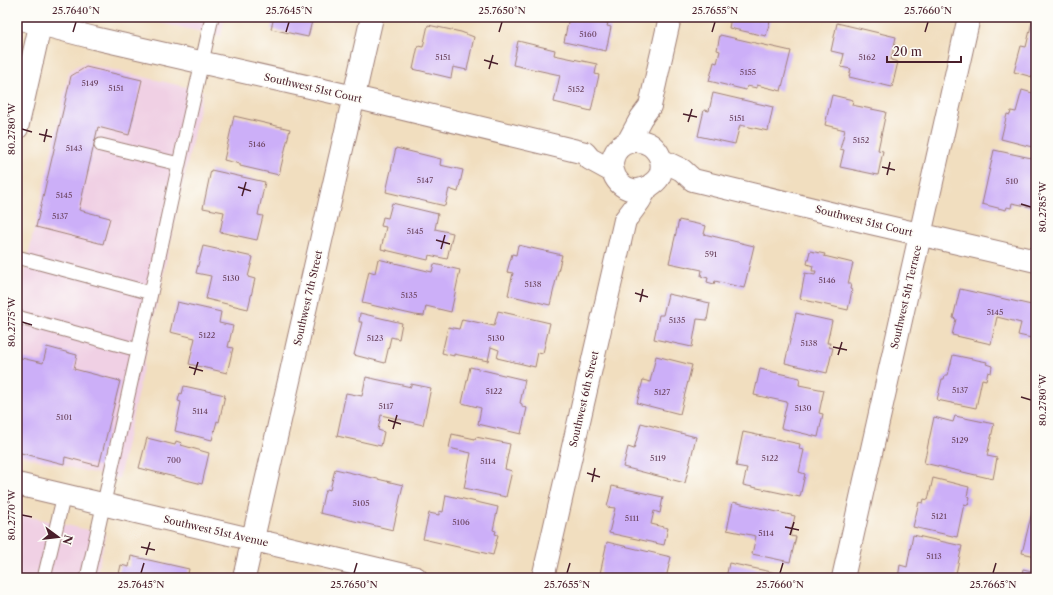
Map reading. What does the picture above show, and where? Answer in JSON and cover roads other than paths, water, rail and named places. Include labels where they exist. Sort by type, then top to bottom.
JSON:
[{"type":"street","name":"Southwest 7th Street","points":[[244,578],[372,17]]},
{"type":"street","points":[[650,106],[653,120],[653,135],[661,169],[659,177],[651,185],[640,190],[633,190],[617,178],[612,161],[615,153],[623,145],[650,106],[670,17]]},
{"type":"street","name":"Southwest 5th Terrace","points":[[843,578],[969,17]]},
{"type":"street","name":"Southwest 51st Court","points":[[17,18],[41,21],[94,38],[354,97],[586,153],[593,150],[623,145]]},
{"type":"street","points":[[17,128],[41,21]]},
{"type":"street","points":[[623,145],[637,140],[645,142],[657,153]]},
{"type":"street","name":"Southwest 51st Court","points":[[586,153],[590,159],[617,178]]},
{"type":"street","name":"Southwest 51st Court","points":[[657,153],[682,170],[693,180]]},
{"type":"street","name":"Southwest 6th Street","points":[[617,178],[621,207],[625,220]]},
{"type":"street","name":"Southwest 51st Court","points":[[651,185],[679,183],[693,180],[920,235],[1036,261]]},
{"type":"street","name":"Southwest 6th Street","points":[[543,578],[625,220],[651,185]]},
{"type":"street","name":"Southwest 51st Avenue","points":[[17,484],[416,578]]},
{"type":"lane","points":[[87,578],[212,17]]},
{"type":"lane","points":[[101,145],[179,164]]},
{"type":"lane","points":[[17,257],[151,293]]},
{"type":"lane","points":[[17,317],[138,350]]},
{"type":"lane","points":[[44,578],[64,495]]}]
